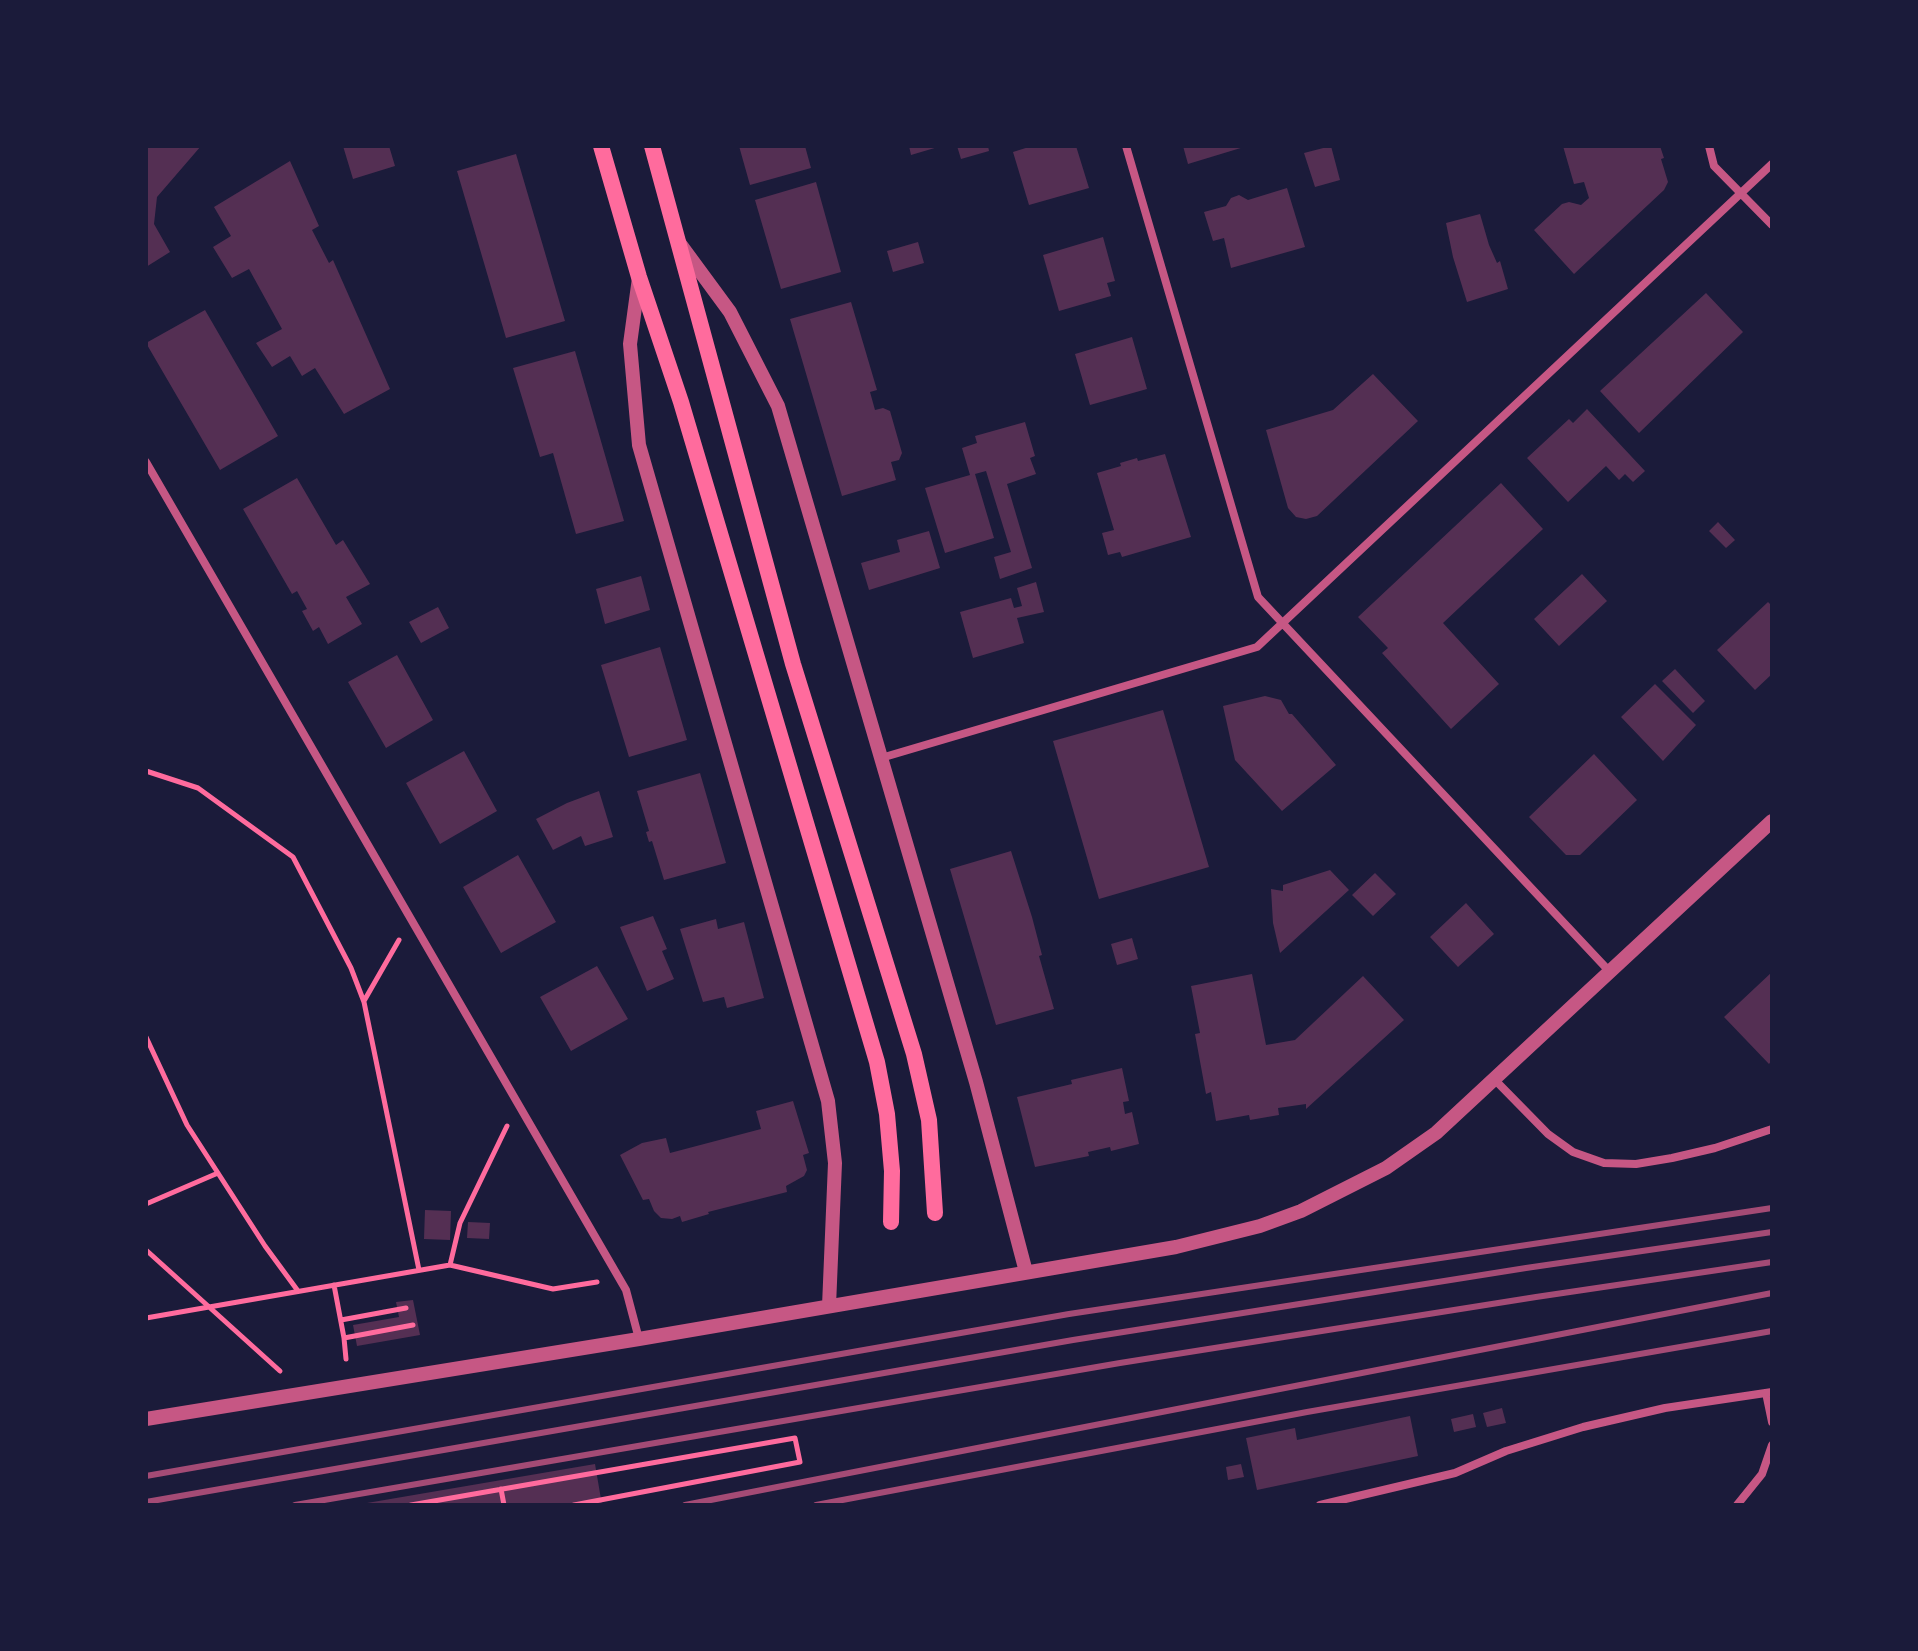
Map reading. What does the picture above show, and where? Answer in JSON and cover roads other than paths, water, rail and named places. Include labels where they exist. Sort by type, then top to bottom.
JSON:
[{"type":"main road","points":[[601,146],[639,277],[686,417],[877,1062],[887,1114],[892,1171],[891,1222]]},
{"type":"main road","points":[[652,146],[793,664],[914,1054],[929,1120],[935,1213]]},
{"type":"street","points":[[1126,146],[1258,597],[1610,972]]},
{"type":"street","points":[[1709,146],[1714,166],[1772,225]]},
{"type":"street","points":[[881,758],[1257,647],[1772,164]]},
{"type":"street","points":[[680,244],[730,312],[778,406],[976,1082],[1026,1272]]},
{"type":"street","points":[[639,277],[630,344],[639,445],[828,1101],[835,1163],[829,1306]]},
{"type":"street","points":[[146,462],[626,1290],[639,1339]]},
{"type":"street","points":[[146,1419],[639,1339],[1216,1239],[1301,1211],[1386,1168],[1436,1133],[1772,821]]},
{"type":"street","points":[[1495,1080],[1548,1134],[1573,1152],[1604,1163],[1636,1164],[1672,1158],[1772,1129]]},
{"type":"street","points":[[1320,1505],[1455,1473],[1506,1451],[1583,1427],[1665,1408],[1769,1392],[1772,1422]]},
{"type":"street","points":[[1737,1505],[1762,1474],[1772,1445]]},
{"type":"railway","points":[[146,1476],[1069,1314],[1772,1208]]},
{"type":"railway","points":[[146,1502],[1073,1340],[1772,1232]]},
{"type":"railway","points":[[295,1505],[1120,1363],[1772,1262]]},
{"type":"railway","points":[[685,1505],[1772,1293]]},
{"type":"railway","points":[[816,1505],[1307,1412],[1772,1331]]}]
